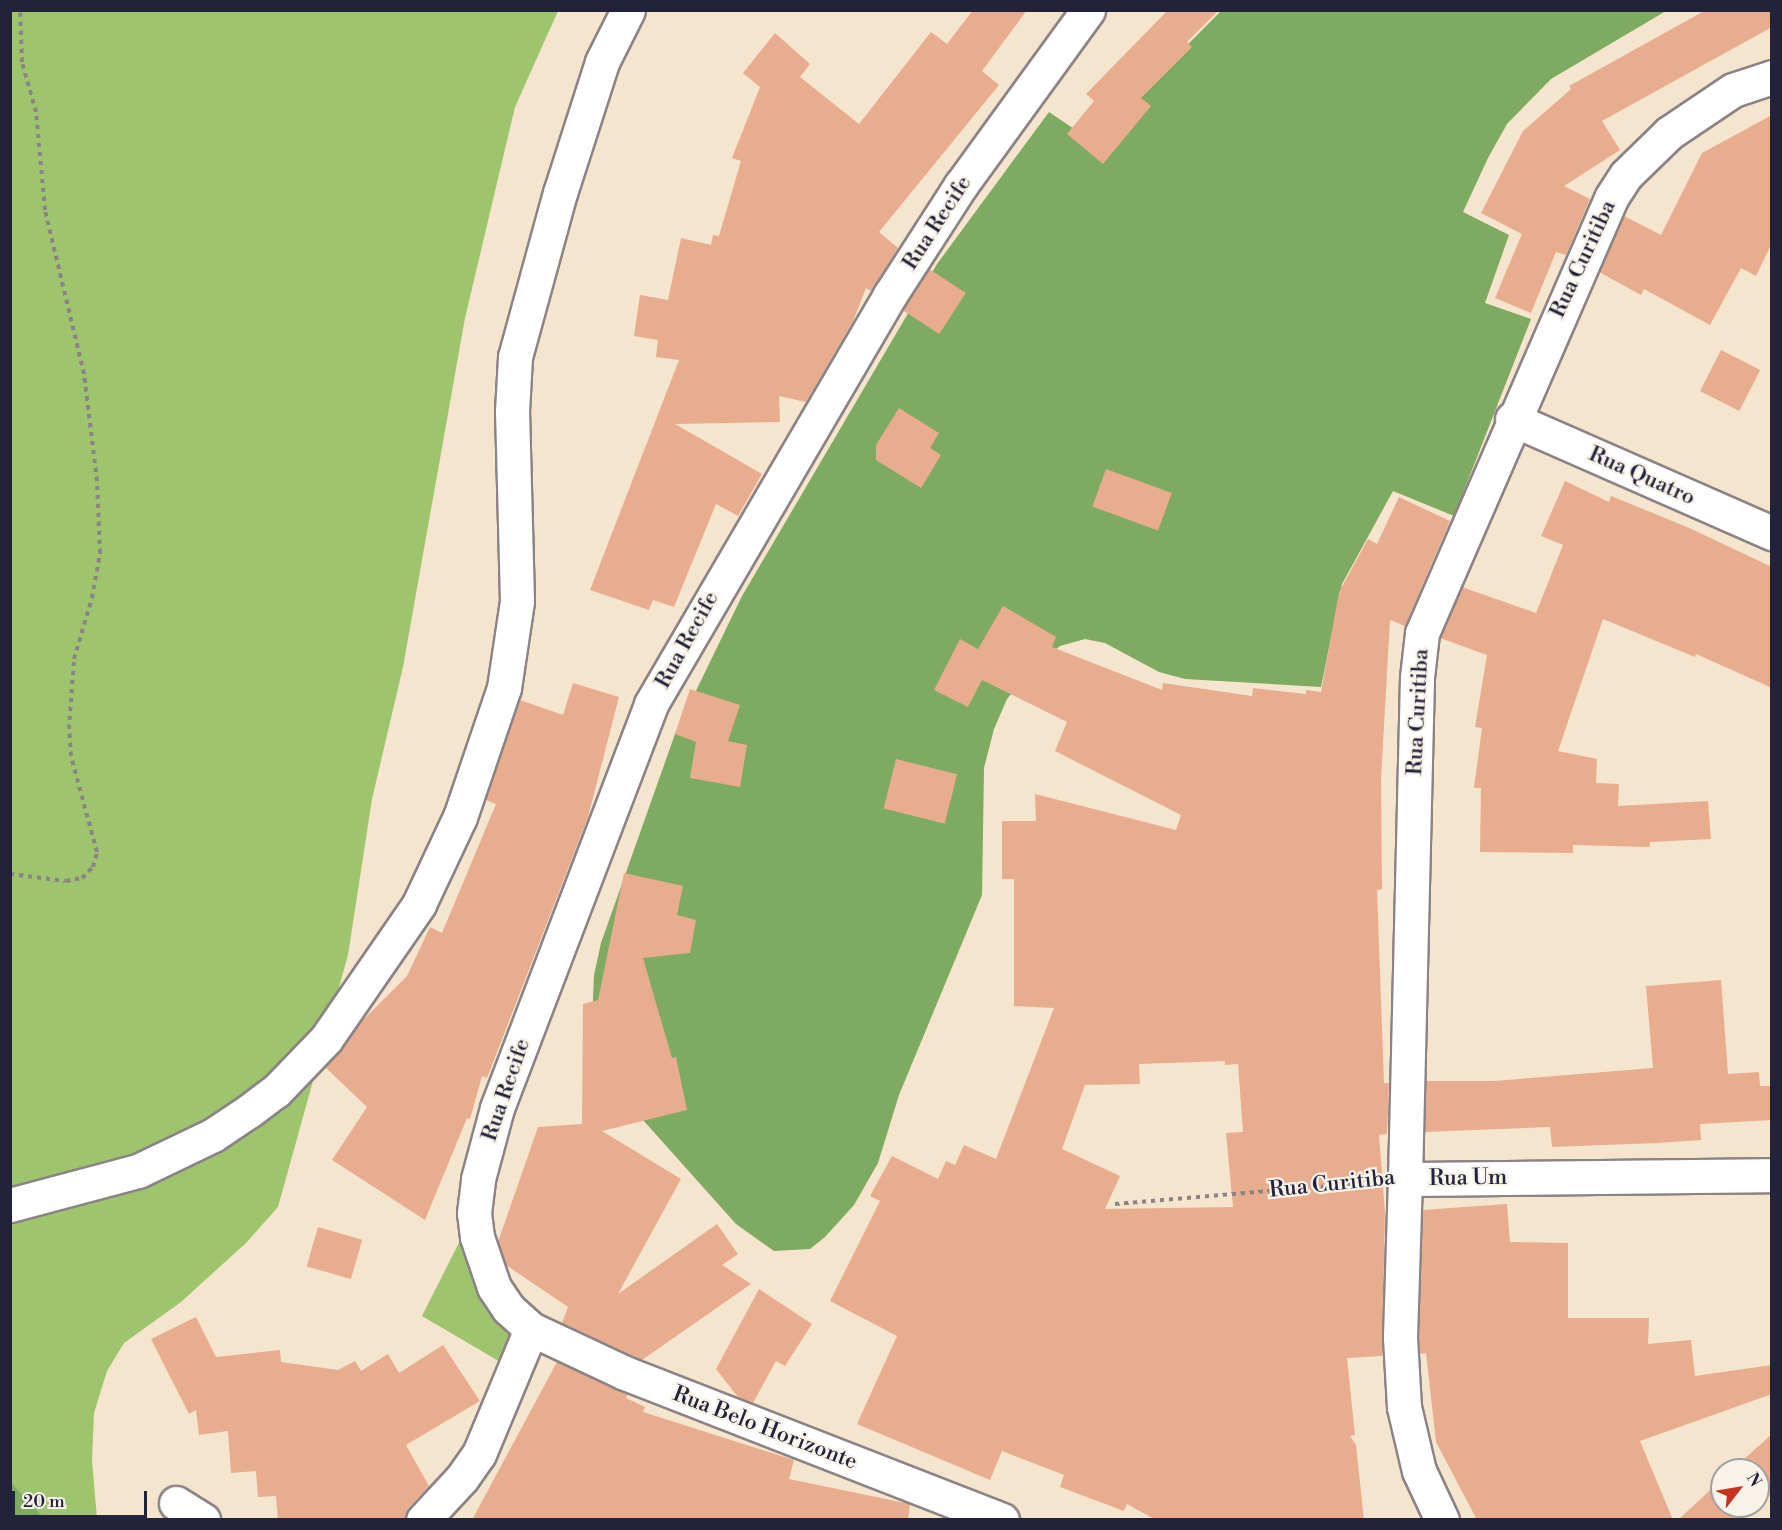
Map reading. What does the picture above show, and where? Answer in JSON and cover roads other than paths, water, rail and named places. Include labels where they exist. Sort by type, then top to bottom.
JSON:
[{"type":"street","points":[[10,1205],[138,1171],[213,1135],[249,1111],[276,1091],[326,1039],[419,904],[460,817],[504,688],[517,601],[515,357],[560,193],[602,62],[628,10]]},
{"type":"street","name":"Rua Recife","points":[[531,1329],[508,1308],[484,1263],[474,1213],[478,1179],[497,1108],[651,704],[890,295],[968,176],[1088,10]]},
{"type":"street","name":"Rua Curitiba","points":[[1405,1179],[1418,654],[1429,613],[1598,222],[1626,175],[1669,133],[1712,102],[1772,77]]},
{"type":"street","name":"Rua Quatro","points":[[1512,419],[1772,533]]},
{"type":"street","name":"Rua Um","points":[[1442,1520],[1419,1471],[1404,1407],[1400,1337],[1405,1179],[1772,1174]]},
{"type":"street","points":[[423,1520],[462,1478],[478,1454],[531,1329]]},
{"type":"street","name":"Rua Belo Horizonte","points":[[531,1329],[625,1373],[1002,1520]]}]
